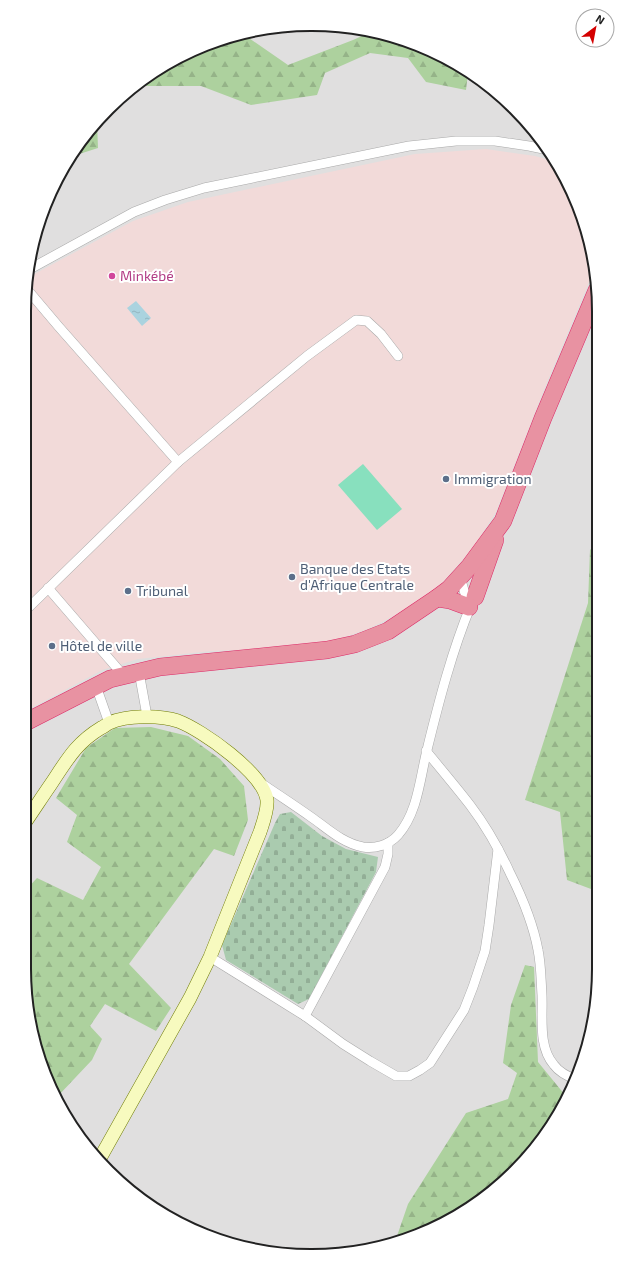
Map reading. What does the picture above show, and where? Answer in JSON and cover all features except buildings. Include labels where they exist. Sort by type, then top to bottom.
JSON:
[{"type":"highway","points":[[437,598],[471,604],[540,425],[592,303]]},
{"type":"highway","points":[[31,719],[110,679],[160,667],[327,650],[355,644],[388,631],[437,598],[465,572],[502,521]]},
{"type":"street","points":[[34,266],[134,212],[165,200],[204,188],[417,145],[456,141],[495,141],[539,148]]},
{"type":"street","points":[[32,295],[178,462]]},
{"type":"street","points":[[31,605],[178,462],[307,356],[356,320],[367,321],[381,334],[398,356]]},
{"type":"street","points":[[465,572],[471,604]]},
{"type":"street","points":[[258,781],[335,835],[352,844],[376,848],[388,843],[398,835],[408,820],[416,798],[426,751],[447,674],[471,604],[474,579],[465,572]]},
{"type":"street","points":[[48,588],[131,674],[147,716]]},
{"type":"street","points":[[96,686],[109,723]]},
{"type":"street","points":[[31,814],[73,751],[87,738],[109,723],[147,716],[178,721],[198,730],[233,756],[245,767],[258,781],[264,790],[267,800],[260,832],[210,957],[190,998],[102,1154]]},
{"type":"street","points":[[426,751],[470,806],[498,849],[523,900],[539,950],[544,1044],[548,1056],[554,1066],[570,1077]]},
{"type":"street","points":[[305,1016],[385,867],[388,854],[388,843]]},
{"type":"street","points":[[210,957],[305,1016],[343,1044],[396,1076],[409,1076],[430,1063],[464,1010],[482,958],[489,925],[498,849]]},
{"type":"shaded area","points":[[312,31],[348,33],[366,36],[419,52],[452,69],[482,89],[510,113],[534,141],[554,171],[571,204],[587,257],[590,275],[592,312],[592,968],[590,1005],[587,1023],[571,1076],[545,1124],[510,1167],[482,1191],[452,1211],[419,1228],[366,1244],[348,1247],[312,1249],[275,1247],[257,1244],[221,1234],[187,1220],[156,1202],[113,1167],[78,1124],[52,1076],[36,1023],[32,987],[31,312],[33,275],[36,257],[52,204],[78,156],[113,113],[156,78],[204,52],[257,36],[275,33]]},
{"type":"shaded area","points":[[486,149],[535,156],[547,159],[571,204],[587,257],[590,275],[590,279],[545,387],[496,512],[473,548],[442,583],[408,609],[368,629],[328,643],[274,649],[210,651],[138,659],[102,670],[31,708],[31,312],[33,275],[133,221],[188,202],[415,154]]},
{"type":"green space","points":[[363,36],[366,36],[419,52],[467,78],[466,90],[426,82],[408,58],[370,53],[325,73],[317,95],[251,105],[201,86],[145,86],[171,69],[204,52],[249,38],[288,65]]},
{"type":"green space","points":[[97,131],[98,148],[80,154]]},
{"type":"green space","points":[[363,464],[402,509],[377,530],[338,485]]},
{"type":"green space","points":[[592,548],[592,889],[567,880],[560,812],[525,800],[588,603],[590,550]]},
{"type":"green space","points":[[151,727],[188,736],[220,759],[244,786],[248,820],[234,856],[214,849],[129,964],[171,1008],[156,1031],[105,1004],[90,1026],[102,1039],[92,1060],[60,1094],[46,1059],[36,1023],[33,1005],[31,968],[31,884],[37,878],[83,900],[101,867],[67,842],[77,815],[56,798],[86,748],[115,728]]},
{"type":"green space","points":[[291,812],[322,836],[346,849],[378,857],[376,872],[309,999],[298,1004],[226,960],[222,945],[275,823],[280,814]]},
{"type":"green space","points":[[525,965],[534,967],[538,1062],[563,1093],[545,1124],[510,1167],[467,1202],[436,1220],[397,1235],[408,1204],[466,1113],[508,1099],[517,1073],[503,1063],[511,1005]]},
{"type":"water","points":[[136,301],[151,318],[142,326],[127,308]]},
{"type":"place","name":"Minkébé","points":[[112,276]]},
{"type":"place","name":"Immigration","points":[[446,479]]},
{"type":"place","name":"Banque des Etats d'Afrique Centrale","points":[[292,577]]},
{"type":"place","name":"Tribunal","points":[[128,591]]},
{"type":"place","name":"Hôtel de ville","points":[[52,646]]}]
